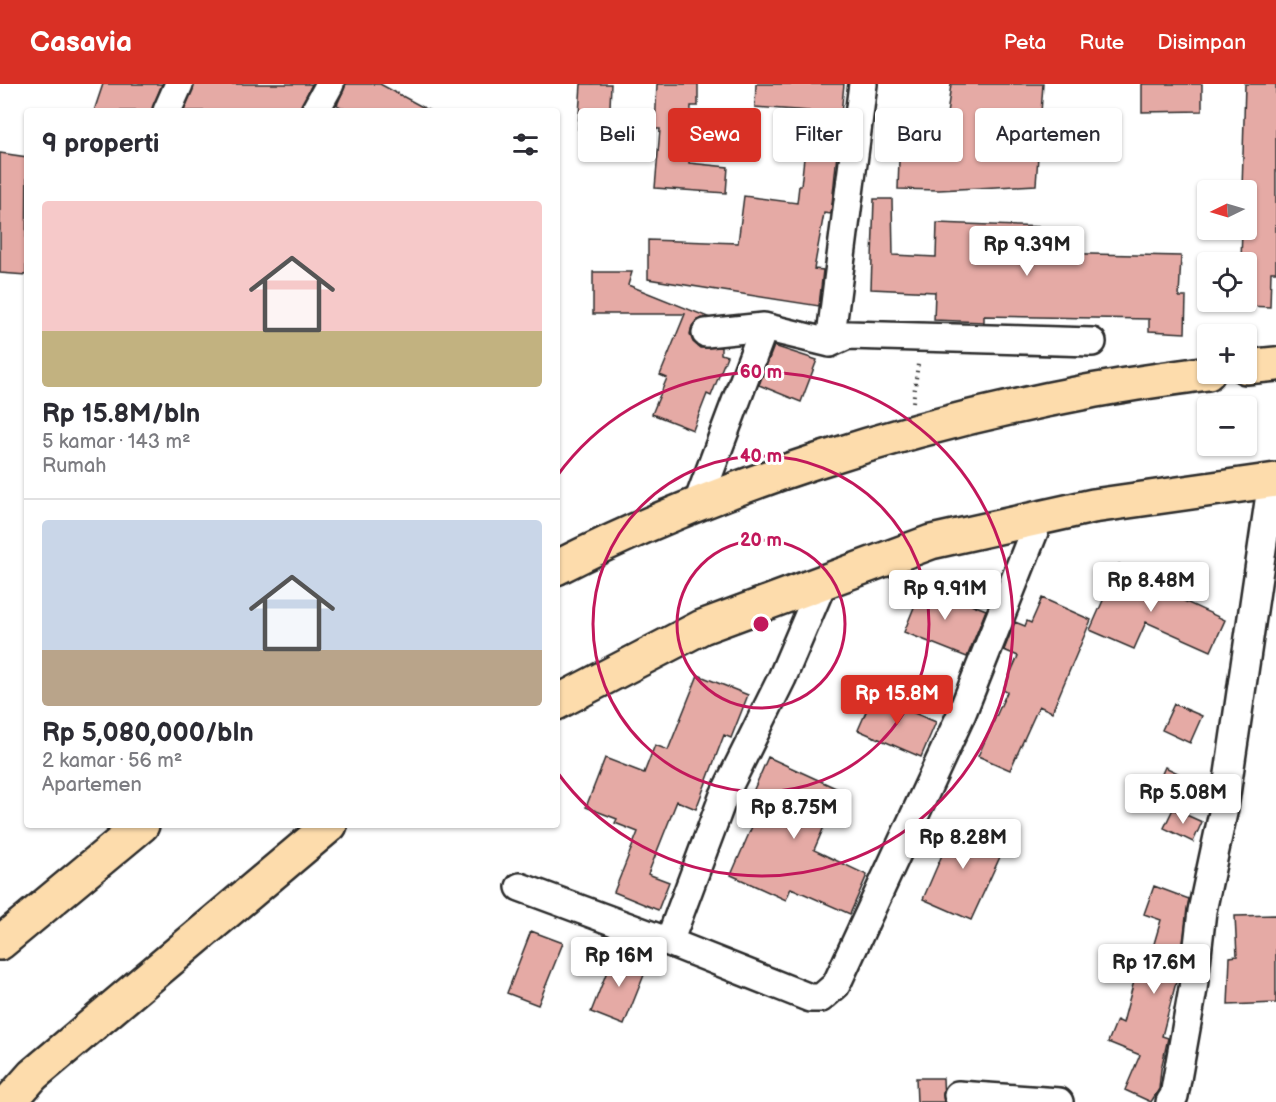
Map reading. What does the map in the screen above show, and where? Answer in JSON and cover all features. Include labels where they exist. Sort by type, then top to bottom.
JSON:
[{"type":"main road","points":[[1257,366],[1276,364]]},
{"type":"main road","points":[[560,566],[697,505],[791,470],[909,435],[1086,392],[1197,375]]},
{"type":"main road","points":[[560,701],[702,627],[931,542],[1093,506],[1274,481]]},
{"type":"main road","points":[[0,943],[138,828]]},
{"type":"main road","points":[[9,1102],[33,1075],[326,828]]},
{"type":"street","points":[[168,108],[178,84]]},
{"type":"street","points":[[317,108],[330,84]]},
{"type":"street","points":[[830,343],[863,84]]},
{"type":"street","points":[[697,505],[764,327]]},
{"type":"street","points":[[706,333],[764,327],[830,343],[848,335],[1092,342]]},
{"type":"street","points":[[1170,1102],[1174,1096],[1193,989],[1202,911],[1224,808],[1274,481]]},
{"type":"street","points":[[520,887],[669,942],[810,998],[821,998],[836,985],[962,713],[1039,519]]},
{"type":"street","points":[[669,942],[724,795],[782,678],[822,584]]},
{"type":"street","points":[[958,1095],[1059,1102]]},
{"type":"path","points":[[909,435],[921,337]]},
{"type":"building","points":[[103,84],[162,84],[153,108],[95,108]]},
{"type":"building","points":[[194,84],[312,84],[300,108],[185,108]]},
{"type":"building","points":[[346,84],[380,84],[424,108],[342,108],[337,105]]},
{"type":"building","points":[[581,84],[611,84],[610,108],[579,108]]},
{"type":"building","points":[[657,84],[698,84],[698,106],[668,108],[668,162],[728,167],[726,193],[655,188],[660,129],[656,129]]},
{"type":"building","points":[[756,84],[844,84],[842,108],[755,107]]},
{"type":"building","points":[[951,84],[1043,84],[1041,108],[975,108],[975,162],[1038,162],[1036,185],[939,190],[898,189],[899,162],[963,162],[963,108],[948,108]]},
{"type":"building","points":[[1142,84],[1202,84],[1202,111],[1142,112]]},
{"type":"building","points":[[1245,84],[1276,84],[1276,272],[1271,272],[1270,307],[1257,306],[1257,252],[1241,252],[1242,240],[1257,240],[1257,180],[1242,180]]},
{"type":"building","points":[[0,153],[24,157],[24,275],[0,273]]},
{"type":"building","points":[[804,162],[836,162],[831,214],[824,213],[814,269],[823,270],[819,306],[648,279],[648,240],[738,243],[744,196],[797,203],[799,186],[801,186]]},
{"type":"building","points":[[874,199],[892,199],[893,255],[936,257],[937,223],[1046,227],[1045,253],[1181,256],[1179,297],[1186,297],[1185,333],[1149,331],[1149,319],[984,316],[984,322],[934,320],[935,292],[871,289]]},
{"type":"building","points":[[593,272],[632,272],[628,285],[708,317],[697,320],[692,326],[690,334],[693,342],[700,348],[721,347],[721,354],[727,356],[711,396],[707,394],[693,430],[652,414],[667,378],[660,375],[685,314],[593,314]]},
{"type":"building","points":[[774,346],[817,360],[801,402],[759,385]]},
{"type":"building","points":[[1119,564],[1163,584],[1160,590],[1225,620],[1211,651],[1146,622],[1134,649],[1090,630]]},
{"type":"building","points":[[923,585],[986,610],[967,657],[904,632]]},
{"type":"building","points":[[1042,598],[1091,620],[1052,712],[1039,706],[1010,770],[978,756],[1007,692],[1003,690],[1018,656],[1004,650],[1015,622],[1025,626],[1027,621],[1031,623]]},
{"type":"building","points":[[698,675],[748,695],[731,738],[724,735],[696,809],[677,801],[648,874],[669,882],[658,910],[614,892],[638,832],[615,823],[617,819],[586,807],[605,758],[644,773],[655,745],[668,750]]},
{"type":"building","points":[[873,696],[936,722],[921,757],[858,730]]},
{"type":"building","points":[[1174,704],[1202,716],[1190,743],[1162,730]]},
{"type":"building","points":[[768,757],[840,790],[814,850],[867,875],[850,914],[791,888],[786,900],[731,875],[754,822],[742,817]]},
{"type":"building","points":[[1165,767],[1195,781],[1183,807],[1153,794]]},
{"type":"building","points":[[1173,809],[1202,822],[1193,842],[1164,828]]},
{"type":"building","points":[[951,821],[1005,846],[971,920],[923,899],[942,855],[937,853]]},
{"type":"building","points":[[1154,886],[1189,899],[1180,967],[1162,1036],[1168,1038],[1159,1089],[1151,1102],[1125,1090],[1140,1055],[1108,1042],[1117,1020],[1123,1023],[1139,962],[1148,964],[1161,920],[1144,914]]},
{"type":"building","points":[[1276,915],[1276,1003],[1228,1005],[1230,957],[1237,956],[1235,916]]},
{"type":"building","points":[[531,931],[563,943],[538,1005],[507,993]]},
{"type":"building","points":[[615,951],[648,965],[624,1025],[591,1012]]},
{"type":"building","points":[[916,1078],[943,1078],[944,1102],[917,1102]]}]
